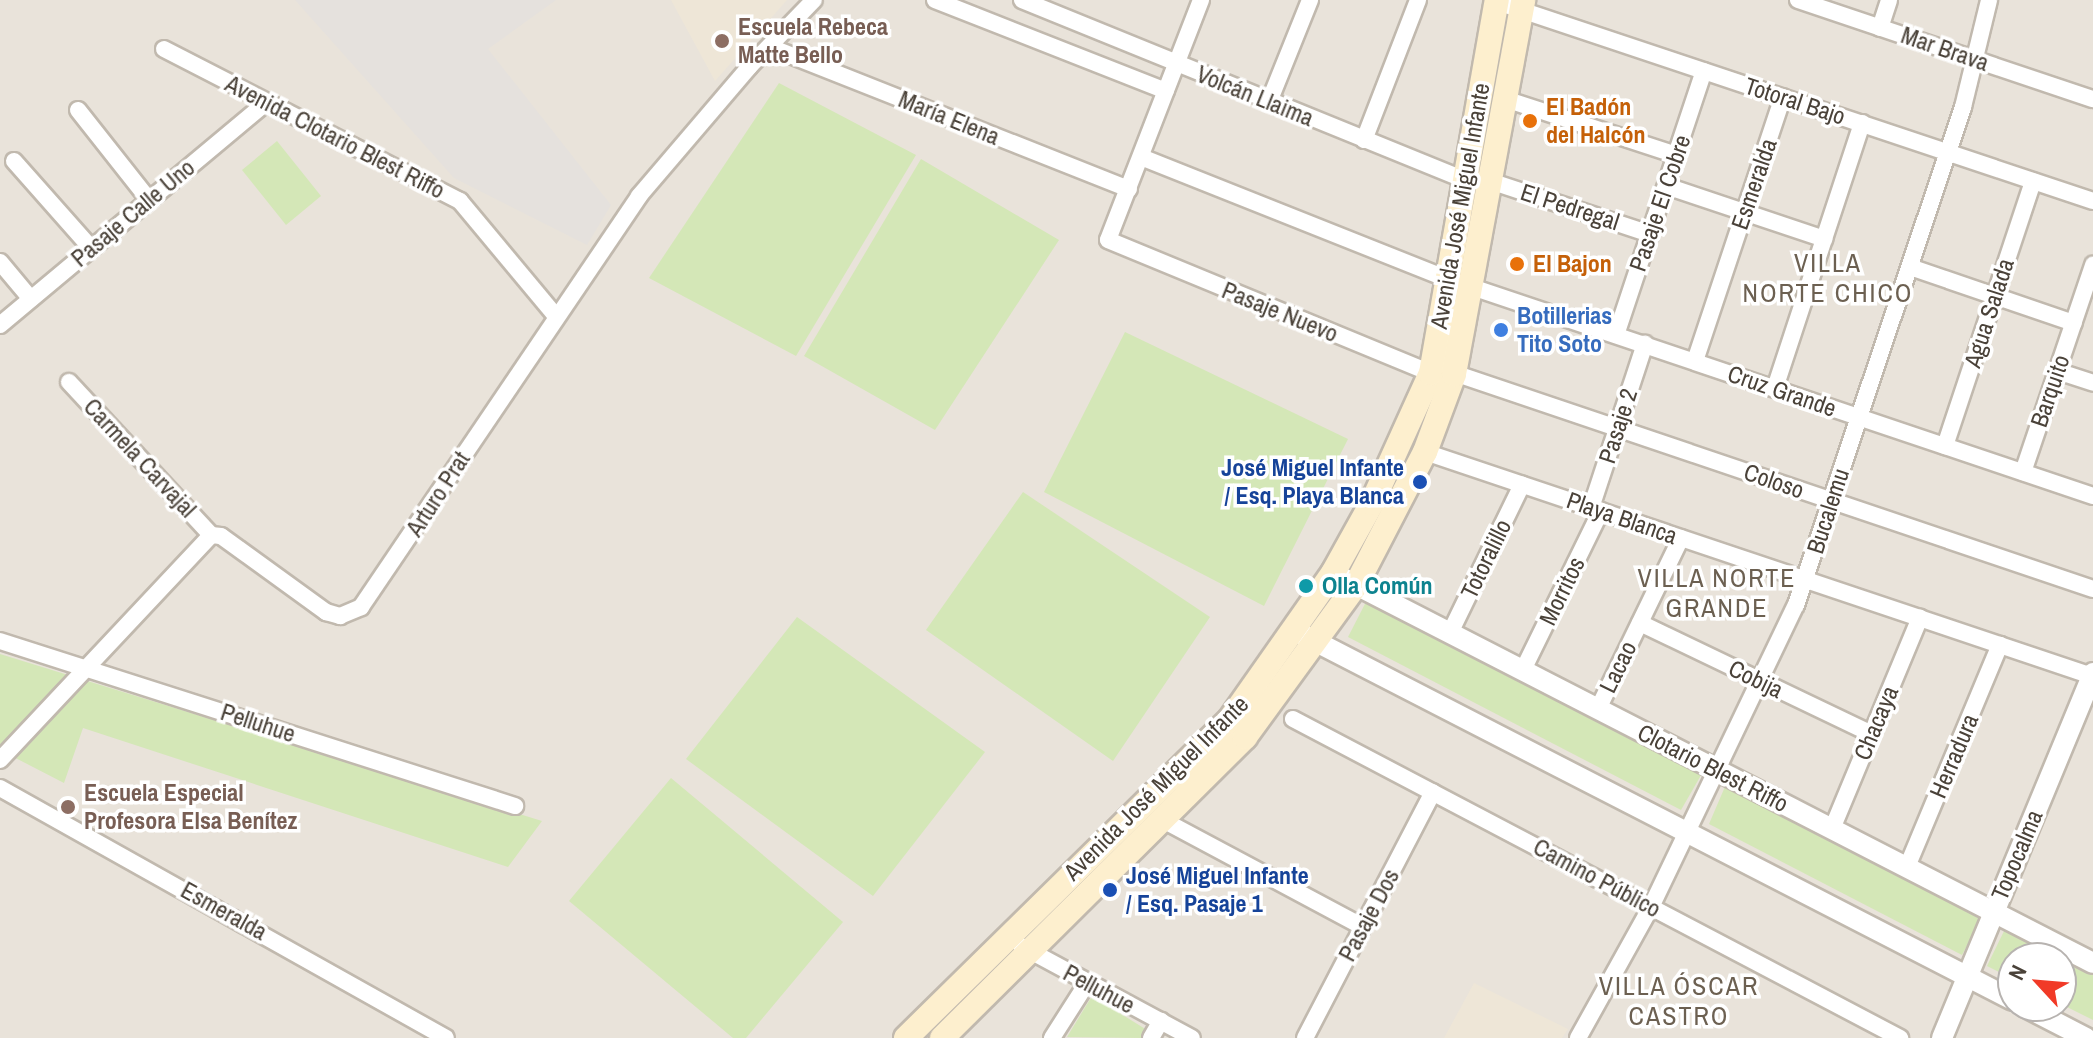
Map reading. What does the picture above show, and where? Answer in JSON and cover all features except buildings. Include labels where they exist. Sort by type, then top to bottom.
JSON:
[{"type":"main road","name":"Avenida José Miguel Infante","points":[[942,1038],[1245,737],[1307,637],[1333,573],[1442,373],[1448,279],[1497,1]]},
{"type":"main road","name":"Avenida José Miguel Infante","points":[[906,1038],[1229,721],[1356,585],[1425,452],[1442,373],[1472,286],[1522,5]]},
{"type":"street","name":"Arturo Prat","points":[[211,535],[221,536],[326,612],[352,614],[385,573],[555,315],[673,153],[814,0]]},
{"type":"street","name":"Volcán Llaima","points":[[935,0],[1166,91]]},
{"type":"street","name":"Volcán Llaima","points":[[1022,0],[1465,180],[1490,181]]},
{"type":"street","points":[[1129,189],[1201,0]]},
{"type":"street","points":[[1269,102],[1310,0]]},
{"type":"street","points":[[1364,140],[1418,0]]},
{"type":"street","name":"Mar Brava","points":[[1798,0],[2093,98]]},
{"type":"street","points":[[1880,28],[1889,0]]},
{"type":"street","name":"Bucalemu","points":[[1578,1038],[1651,907],[1805,580],[1948,152],[1989,0]]},
{"type":"street","name":"Totoral Bajo","points":[[1497,1],[1522,5],[1704,71],[2093,201]]},
{"type":"street","name":"María Elena","points":[[770,47],[1129,189]]},
{"type":"street","name":"Avenida Clotario Blest Riffo","points":[[164,49],[460,201],[555,315]]},
{"type":"street","name":"Pasaje El Cobre","points":[[1616,335],[1704,71]]},
{"type":"street","name":"Esmeralda","points":[[1695,361],[1783,97]]},
{"type":"street","points":[[1505,99],[1676,155]]},
{"type":"street","name":"Pasaje Calle Uno","points":[[0,325],[267,102]]},
{"type":"street","points":[[78,110],[149,200]]},
{"type":"street","points":[[1775,388],[1862,123]]},
{"type":"street","points":[[1141,157],[1472,286]]},
{"type":"street","points":[[14,161],[91,248]]},
{"type":"street","name":"El Pedregal","points":[[1490,181],[1650,234]]},
{"type":"street","name":"Agua Salada","points":[[1945,446],[2033,181]]},
{"type":"street","points":[[1666,186],[1824,239]]},
{"type":"street","name":"Pasaje Nuevo","points":[[1129,189],[1108,240],[1442,373]]},
{"type":"street","points":[[0,262],[31,299]]},
{"type":"street","name":"Barquito","points":[[2023,472],[2074,323],[2088,294],[2093,265]]},
{"type":"street","points":[[1910,267],[2074,323]]},
{"type":"street","name":"Cruz Grande","points":[[1472,286],[2093,496]]},
{"type":"street","name":"Pasaje 2","points":[[1596,510],[1617,428],[1645,344]]},
{"type":"street","points":[[2057,371],[2093,383]]},
{"type":"street","name":"Coloso","points":[[1442,373],[1617,428],[2093,589]]},
{"type":"street","name":"Carmela Carvajal","points":[[69,382],[211,535]]},
{"type":"street","name":"Playa Blanca","points":[[1425,452],[2092,674]]},
{"type":"street","name":"Totoralillo","points":[[1450,633],[1522,485]]},
{"type":"street","name":"Morritos","points":[[1523,670],[1596,510]]},
{"type":"street","points":[[0,760],[211,535]]},
{"type":"street","name":"Lacao","points":[[1598,709],[1681,538]]},
{"type":"street","name":"Clotario Blest Riffo","points":[[1333,573],[2093,962]]},
{"type":"street","name":"Chacaya","points":[[1832,829],[1920,618]]},
{"type":"street","name":"Cobija","points":[[1640,623],[1872,734]]},
{"type":"street","points":[[1307,637],[1997,992]]},
{"type":"street","name":"Pelluhue","points":[[0,641],[515,806]]},
{"type":"street","name":"Herradura","points":[[1907,867],[2000,645]]},
{"type":"street","name":"Topocalma","points":[[1942,1038],[1993,911],[2088,700],[2092,674]]},
{"type":"street","name":"Camino Público","points":[[1293,719],[1900,1038]]},
{"type":"street","name":"Esmeralda","points":[[0,788],[434,1035]]},
{"type":"street","name":"Pasaje Dos","points":[[1305,1038],[1433,792]]},
{"type":"street","points":[[1161,819],[1363,927]]},
{"type":"street","name":"Pelluhue","points":[[1007,936],[1027,951],[1192,1038]]},
{"type":"street","points":[[1052,1038],[1087,983]]},
{"type":"street","points":[[1151,1038],[1161,1021]]},
{"type":"street","points":[[2055,1022],[2086,1038]]},
{"type":"shaded area","points":[[0,0],[2093,0],[2093,1038],[0,1038]]},
{"type":"shaded area","points":[[295,0],[556,0],[488,49],[611,205],[587,245],[454,178]]},
{"type":"shaded area","name":"Escuela Rebeca Matte Bello","points":[[671,0],[787,0],[715,81]]},
{"type":"shaded area","points":[[1474,983],[1568,1029],[1562,1038],[1444,1038]]},
{"type":"green space","points":[[779,83],[916,155],[796,356],[649,278]]},
{"type":"green space","points":[[277,141],[321,196],[286,225],[242,170]]},
{"type":"green space","points":[[921,159],[1059,240],[935,430],[804,356]]},
{"type":"green space","points":[[1125,332],[1348,439],[1264,606],[1044,492]]},
{"type":"green space","points":[[1023,492],[1210,617],[1113,761],[926,630]]},
{"type":"green space","points":[[1367,600],[1704,770],[1681,810],[1348,637]]},
{"type":"green space","points":[[797,617],[985,752],[873,896],[686,759]]},
{"type":"green space","points":[[0,654],[542,821],[508,867],[83,728],[64,783],[0,750]]},
{"type":"green space","points":[[671,778],[843,922],[746,1038],[733,1038],[569,901]]},
{"type":"green space","points":[[1727,782],[1983,915],[1962,955],[1709,824]]},
{"type":"green space","points":[[2006,927],[2035,942],[1999,942]]},
{"type":"green space","points":[[1997,945],[1997,971],[1987,966]]},
{"type":"green space","points":[[2077,964],[2093,972],[2093,1020],[2077,1012]]},
{"type":"green space","points":[[1092,996],[1147,1030],[1143,1038],[1067,1037]]},
{"type":"place","name":"Escuela Rebeca Matte Bello","points":[[722,41]]},
{"type":"place","name":"El Badón del Halcón","points":[[1530,121]]},
{"type":"place","name":"El Bajon","points":[[1517,264]]},
{"type":"place","name":"Botillerias Tito Soto","points":[[1501,330]]},
{"type":"place","name":"José Miguel Infante / Esq. Playa Blanca","points":[[1420,482]]},
{"type":"place","name":"Olla Común","points":[[1306,586]]},
{"type":"place","name":"Escuela Especial Profesora Elsa Benítez","points":[[68,807]]},
{"type":"place","name":"José Miguel Infante / Esq. Pasaje 1","points":[[1110,890]]},
{"type":"district","name":"VILLA NORTE CHICO","points":[[1828,278]]},
{"type":"district","name":"VILLA NORTE GRANDE","points":[[1717,593]]},
{"type":"district","name":"VILLA ÓSCAR CASTRO","points":[[1679,1001]]}]
